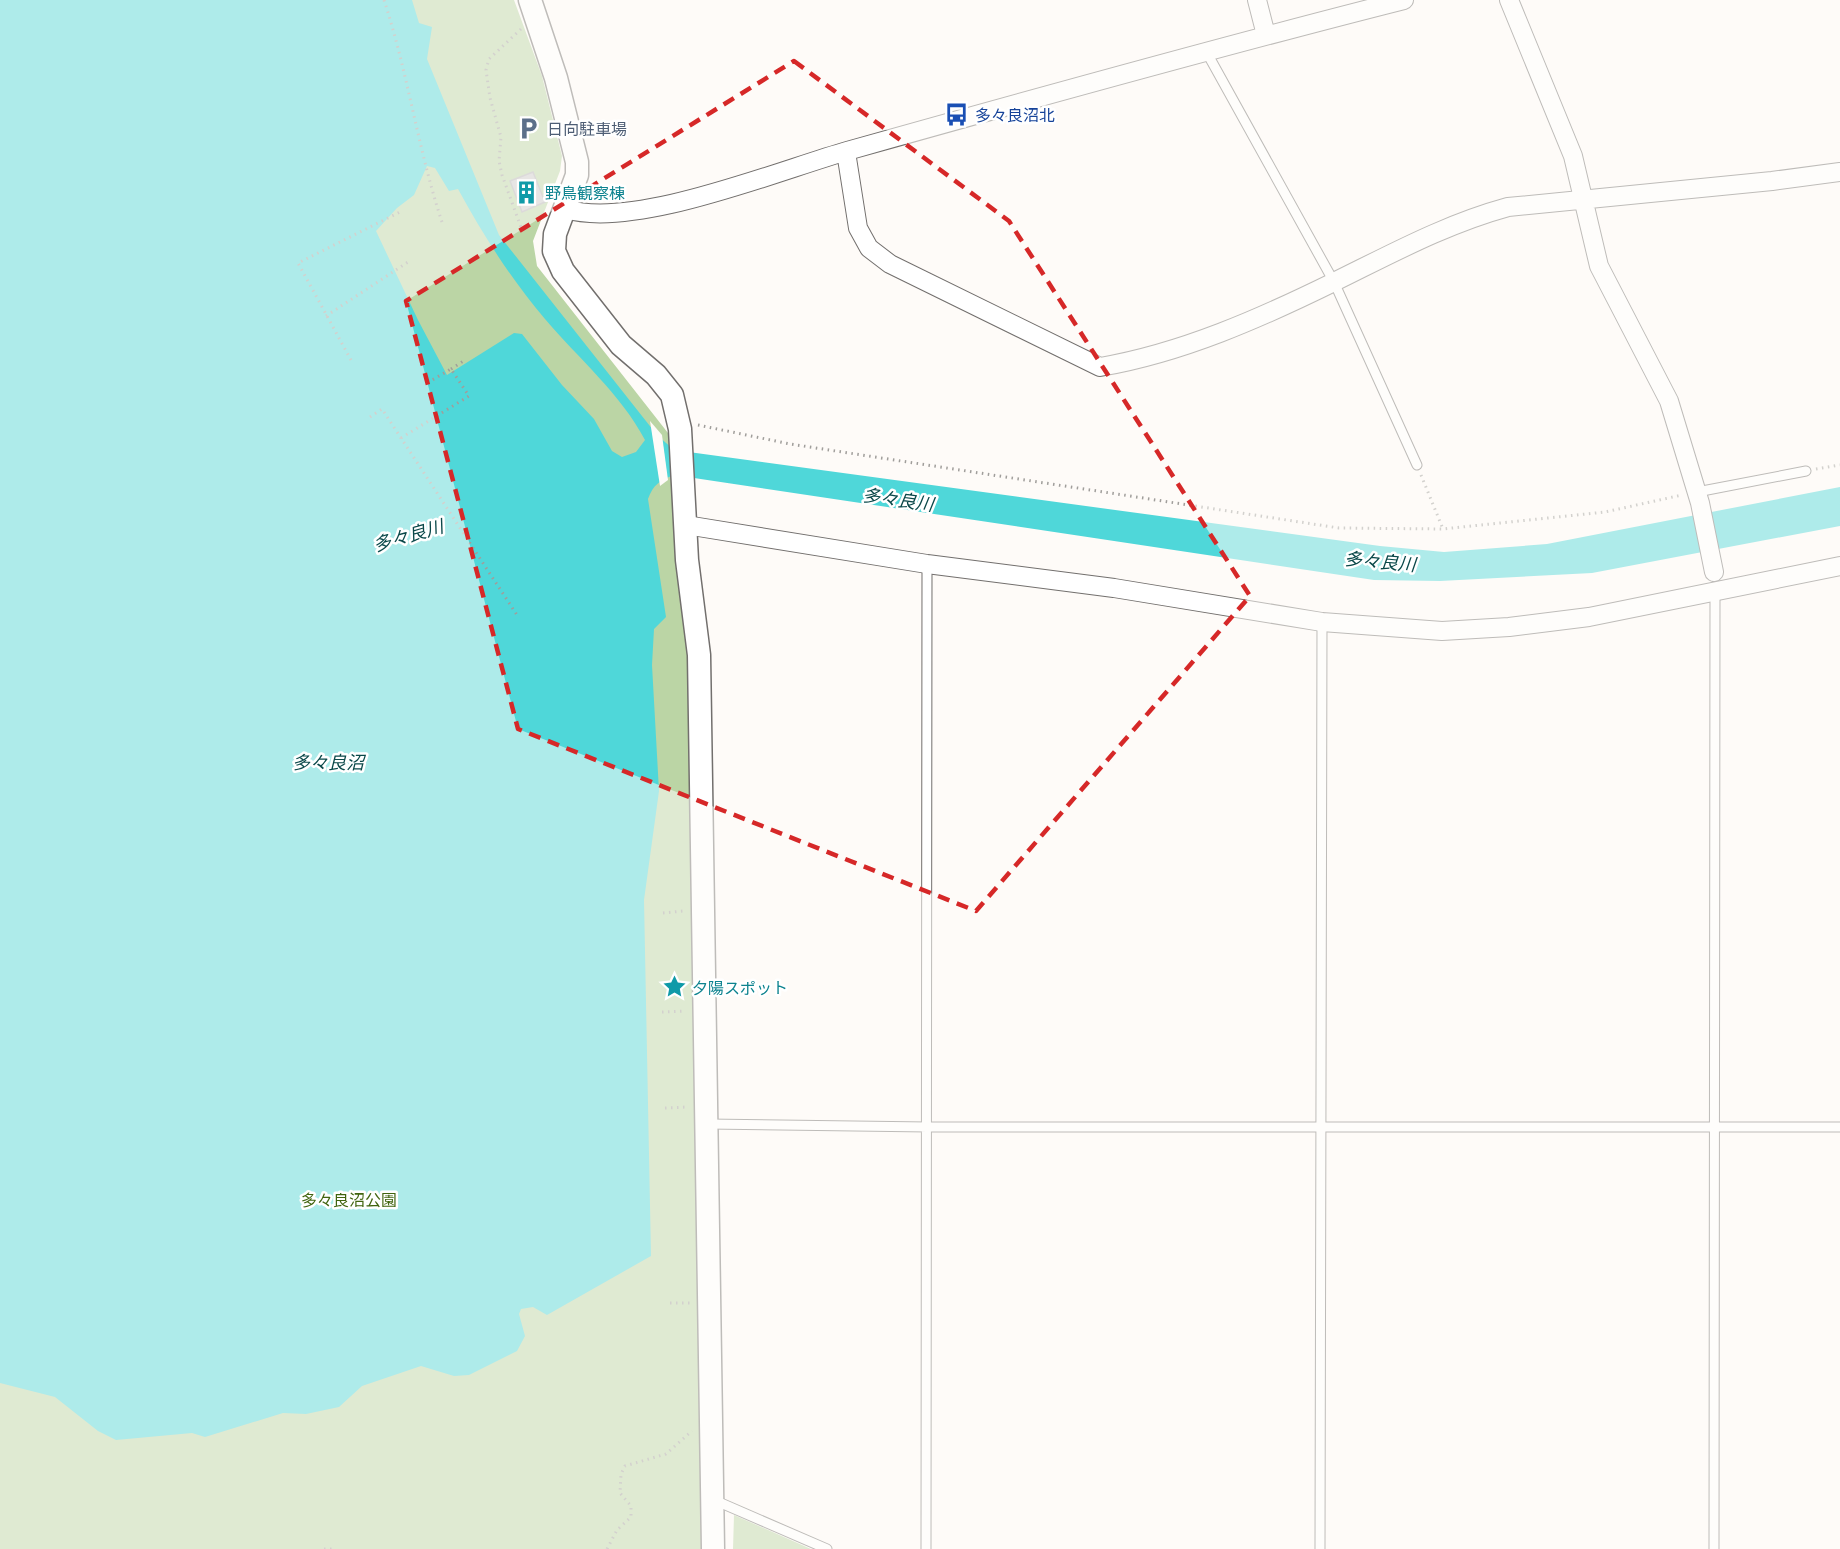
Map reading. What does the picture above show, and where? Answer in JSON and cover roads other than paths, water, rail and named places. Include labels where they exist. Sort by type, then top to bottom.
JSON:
[{"type":"street","points":[[531,0],[556,78],[577,162],[577,175],[554,242],[558,262],[621,345],[667,387],[679,425],[687,560],[699,655],[713,1549]]},
{"type":"street","points":[[1257,0],[1266,35]]},
{"type":"street","points":[[566,209],[582,214],[625,212],[688,199],[846,152],[1266,35],[1404,0]]},
{"type":"street","points":[[1509,0],[1573,156],[1581,200],[1599,266],[1669,401],[1698,498],[1714,572]]},
{"type":"street","points":[[846,152],[858,228],[869,248],[890,264],[1100,367],[1136,360],[1256,319],[1465,219],[1508,207],[1840,172]]},
{"type":"street","points":[[686,525],[927,564],[1114,588],[1322,622],[1442,631],[1509,627],[1589,616],[1840,566]]},
{"type":"lane","points":[[1207,53],[1334,282],[1417,465]]},
{"type":"lane","points":[[1698,498],[1806,471]]},
{"type":"lane","points":[[926,1549],[927,564]]},
{"type":"lane","points":[[1714,572],[1714,1549]]},
{"type":"lane","points":[[1320,1549],[1322,622]]},
{"type":"lane","points":[[707,1124],[1840,1127]]},
{"type":"lane","points":[[712,1499],[827,1549]]},
{"type":"water","name":"多々良沼","points":[[0,0],[412,0],[419,23],[432,27],[427,59],[499,235],[657,435],[674,450],[1380,546],[1444,552],[1547,544],[1840,487],[1840,526],[1592,573],[1440,581],[1374,580],[674,475],[665,479],[652,490],[648,499],[666,617],[654,629],[652,665],[659,791],[644,900],[651,1256],[547,1315],[533,1307],[521,1309],[519,1314],[525,1336],[517,1351],[469,1375],[454,1376],[421,1366],[362,1386],[339,1407],[306,1414],[283,1413],[205,1437],[192,1433],[116,1440],[98,1431],[55,1397],[0,1383]],"holes":[[[427,166],[435,168],[449,191],[458,189],[498,256],[533,304],[624,407],[645,440],[636,452],[622,457],[612,451],[594,419],[562,385],[522,334],[514,333],[447,375],[376,231],[397,208],[414,195]]]},
{"type":"place","name":"多々良沼北","points":[[957,114]]},
{"type":"place","name":"日向駐車場","points":[[529,128]]},
{"type":"place","name":"野鳥観察棟","points":[[527,192]]},
{"type":"place","name":"夕陽スポット","points":[[674,987]]},
{"type":"water label","name":"多々良川","points":[[898,499]]},
{"type":"water label","name":"多々良川","points":[[408,535]]},
{"type":"water label","name":"多々良川","points":[[1380,561]]},
{"type":"park label","name":"多々良沼公園","points":[[349,1199]]}]
